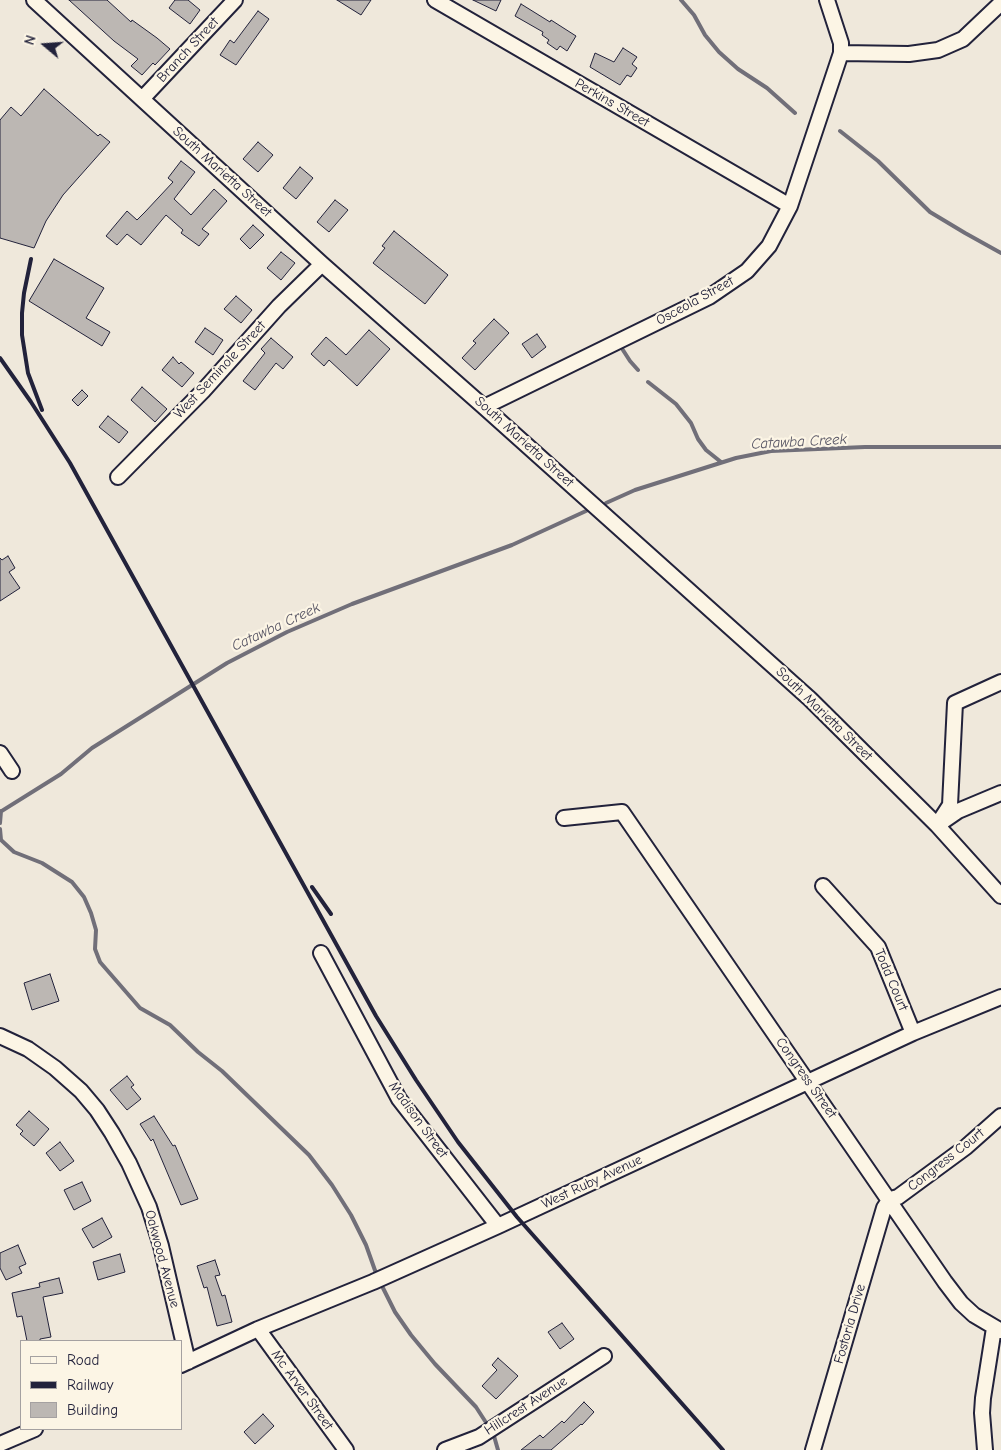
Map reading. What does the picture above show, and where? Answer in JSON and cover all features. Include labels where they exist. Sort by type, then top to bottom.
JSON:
[{"type":"street","name":"South Marietta Street","points":[[34,0],[322,264],[810,699],[937,825],[1001,896]]},
{"type":"street","name":"Branch Street","points":[[142,99],[235,0]]},
{"type":"street","name":"Perkins Street","points":[[435,0],[790,206]]},
{"type":"street","name":"Osceola Street","points":[[484,407],[717,292],[747,271],[769,246],[790,206],[841,53],[841,43],[827,0]]},
{"type":"street","points":[[841,53],[909,54],[938,50],[963,39],[1001,3]]},
{"type":"street","name":"West Seminole Street","points":[[118,477],[203,391],[279,306],[322,264]]},
{"type":"street","points":[[937,825],[950,805],[955,703],[1001,682]]},
{"type":"street","points":[[0,753],[12,771]]},
{"type":"street","points":[[937,825],[958,811],[1001,793]]},
{"type":"street","name":"Congress Street","points":[[564,818],[622,812],[961,1304],[974,1315],[998,1330]]},
{"type":"street","name":"Todd Court","points":[[823,886],[878,947],[913,1033]]},
{"type":"street","name":"Madison Street","points":[[320,953],[399,1099],[498,1226]]},
{"type":"street","name":"West Ruby Avenue","points":[[184,1363],[258,1329],[373,1282],[498,1226],[913,1033],[1001,998]]},
{"type":"street","name":"Oakwood Avenue","points":[[0,1036],[28,1049],[55,1068],[97,1110],[112,1132],[129,1163],[148,1207],[161,1246],[179,1340]]},
{"type":"street","name":"Congress Court","points":[[890,1199],[898,1197],[966,1148],[1001,1116]]},
{"type":"street","name":"Fostoria Drive","points":[[813,1450],[884,1208],[890,1199]]},
{"type":"street","name":"Mc Arver Street","points":[[258,1329],[346,1450]]},
{"type":"street","points":[[985,1450],[982,1413],[983,1398],[998,1330]]},
{"type":"street","name":"Hillcrest Avenue","points":[[446,1450],[479,1437],[604,1356]]},
{"type":"street","points":[[0,1444],[33,1430]]},
{"type":"building","points":[[69,0],[107,0],[131,22],[132,20],[170,49],[155,65],[153,63],[142,75],[131,66],[138,59],[114,41]]},
{"type":"building","points":[[175,0],[188,0],[200,10],[190,24],[169,8]]},
{"type":"building","points":[[337,0],[371,0],[361,15]]},
{"type":"building","points":[[473,0],[501,0],[496,11]]},
{"type":"building","points":[[521,4],[576,36],[567,51],[560,46],[557,50],[547,43],[549,40],[542,35],[543,32],[515,16]]},
{"type":"building","points":[[258,11],[269,19],[236,65],[220,55],[230,40],[234,43]]},
{"type":"building","points":[[623,48],[637,57],[632,64],[637,68],[631,77],[627,75],[620,85],[590,67],[595,53],[614,62]]},
{"type":"building","points":[[44,89],[98,136],[100,134],[110,142],[63,195],[46,221],[34,248],[0,238],[0,120],[11,107],[21,116]]},
{"type":"building","points":[[258,142],[273,155],[258,172],[243,159]]},
{"type":"building","points":[[181,161],[195,172],[174,199],[191,215],[214,189],[227,201],[202,229],[209,234],[199,246],[181,233],[183,230],[166,215],[141,245],[127,234],[117,245],[106,236],[127,211],[137,220],[173,182],[168,178]]},
{"type":"building","points":[[300,167],[313,178],[296,199],[283,188]]},
{"type":"building","points":[[335,200],[348,210],[329,232],[317,222]]},
{"type":"building","points":[[253,225],[264,235],[250,249],[240,239]]},
{"type":"building","points":[[394,231],[448,275],[425,304],[373,263],[385,248],[382,246]]},
{"type":"building","points":[[281,252],[295,263],[281,280],[267,268]]},
{"type":"building","points":[[54,259],[104,288],[86,318],[110,332],[102,346],[29,301]]},
{"type":"building","points":[[236,296],[252,310],[241,323],[224,309]]},
{"type":"building","points":[[494,319],[509,333],[475,370],[462,358],[476,343],[473,341]]},
{"type":"building","points":[[205,328],[223,340],[213,355],[195,342]]},
{"type":"building","points":[[369,330],[390,349],[357,386],[329,360],[324,366],[311,354],[326,337],[346,355]]},
{"type":"building","points":[[537,334],[546,347],[532,358],[522,344]]},
{"type":"building","points":[[271,338],[293,357],[283,369],[276,363],[255,390],[243,381],[265,353],[261,349]]},
{"type":"building","points":[[173,357],[179,364],[181,362],[194,373],[182,387],[162,370]]},
{"type":"building","points":[[142,387],[167,409],[155,422],[131,400]]},
{"type":"building","points":[[82,390],[88,396],[78,406],[72,400]]},
{"type":"building","points":[[108,416],[128,432],[119,443],[99,427]]},
{"type":"building","points":[[8,556],[15,568],[9,572],[20,588],[0,601],[0,558],[2,560]]},
{"type":"building","points":[[50,974],[59,1001],[32,1010],[24,983]]},
{"type":"building","points":[[127,1076],[134,1085],[131,1087],[141,1099],[127,1110],[110,1090]]},
{"type":"building","points":[[29,1111],[49,1129],[34,1146],[20,1134],[23,1131],[16,1125]]},
{"type":"building","points":[[154,1116],[173,1146],[175,1145],[198,1199],[181,1205],[153,1139],[151,1141],[140,1124]]},
{"type":"building","points":[[60,1142],[74,1161],[60,1171],[46,1153]]},
{"type":"building","points":[[82,1182],[91,1201],[74,1210],[64,1190]]},
{"type":"building","points":[[102,1218],[112,1237],[93,1248],[82,1229]]},
{"type":"building","points":[[18,1245],[26,1264],[19,1267],[22,1273],[6,1280],[0,1268],[0,1253]]},
{"type":"building","points":[[120,1254],[125,1272],[98,1280],[93,1262]]},
{"type":"building","points":[[215,1260],[220,1275],[215,1276],[222,1296],[225,1295],[232,1322],[217,1326],[207,1287],[204,1288],[197,1266]]},
{"type":"building","points":[[59,1278],[63,1293],[43,1297],[51,1337],[40,1340],[27,1340],[22,1316],[17,1317],[12,1293],[40,1287],[39,1283]]},
{"type":"building","points":[[562,1323],[574,1339],[560,1349],[548,1332]]},
{"type":"building","points":[[498,1358],[518,1376],[496,1399],[482,1386],[497,1370],[492,1365]]},
{"type":"building","points":[[584,1402],[594,1412],[582,1425],[551,1450],[521,1450],[540,1435],[543,1438],[562,1421],[564,1423]]},
{"type":"building","points":[[263,1414],[274,1426],[255,1444],[244,1432]]},
{"type":"waterway","points":[[681,0],[694,15],[705,35],[719,52],[738,69],[767,88],[795,113]]},
{"type":"waterway","points":[[840,131],[878,161],[930,212],[1001,253]]},
{"type":"waterway","points":[[621,347],[638,370]]},
{"type":"waterway","points":[[648,382],[676,404],[691,423],[698,439],[706,450],[721,462]]},
{"type":"waterway","name":"Catawba Creek","points":[[606,503],[635,490],[736,458],[771,451],[865,447],[1001,447]]},
{"type":"waterway","name":"Catawba Creek","points":[[0,812],[61,774],[92,748],[227,663],[287,632],[352,604],[512,545],[586,511]]},
{"type":"waterway","points":[[0,823],[1,811]]},
{"type":"waterway","points":[[0,829],[1,840],[14,852],[42,863],[72,882],[84,897],[96,930],[95,949],[100,962],[140,1008],[170,1025],[198,1052],[222,1071],[309,1155],[332,1185],[351,1215],[366,1245],[377,1276]]},
{"type":"waterway","points":[[383,1288],[395,1312],[411,1335],[435,1364],[476,1407],[485,1421]]},
{"type":"waterway","points":[[494,1436],[498,1450]]},
{"type":"railway","points":[[31,259],[24,293],[22,335],[28,373],[42,410]]},
{"type":"railway","points":[[0,358],[70,463],[376,1016],[416,1080],[458,1142],[517,1217],[723,1450]]},
{"type":"railway","points":[[312,887],[331,914]]}]
